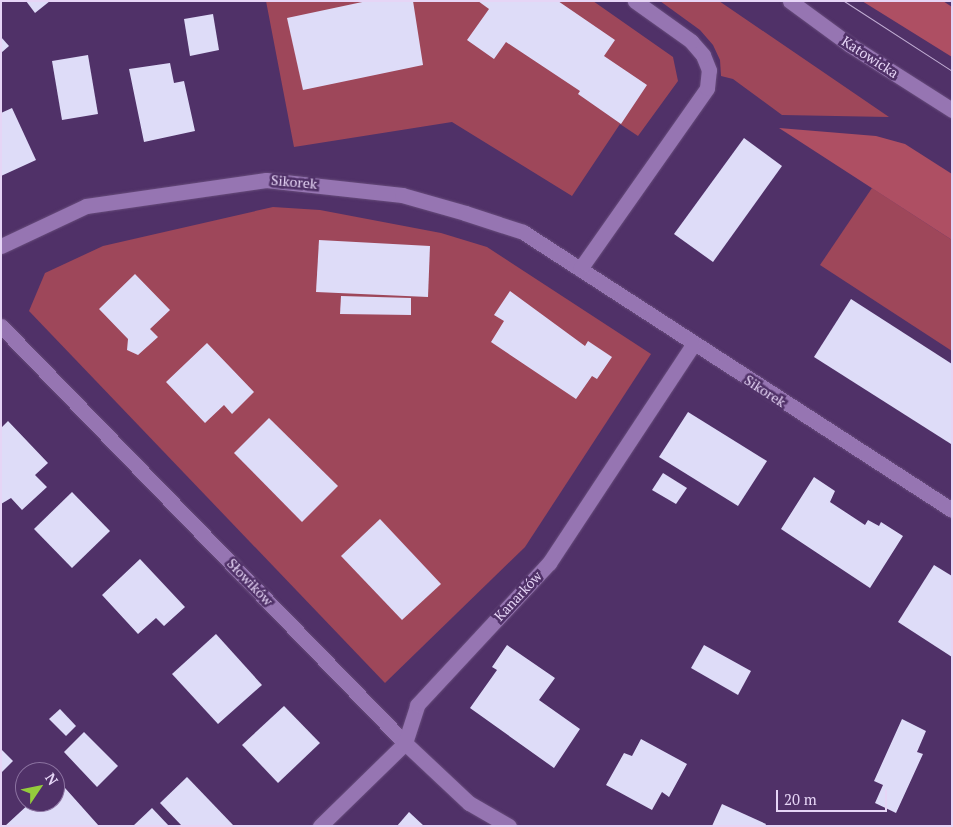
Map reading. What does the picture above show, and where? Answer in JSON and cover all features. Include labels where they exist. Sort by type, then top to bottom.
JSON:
[{"type":"street","points":[[580,269],[707,88],[709,70],[697,48],[636,1]]},
{"type":"street","name":"Katowicka","points":[[790,1],[850,45],[952,110]]},
{"type":"street","name":"Sikorek","points":[[1,246],[86,206],[266,180],[402,195],[523,232],[692,345],[952,510]]},
{"type":"street","name":"Słowików","points":[[1,326],[405,743],[468,803],[509,826]]},
{"type":"street","name":"Kanarków","points":[[320,826],[405,743],[417,705],[549,563],[692,345]]},
{"type":"shaded area","points":[[266,1],[593,1],[673,57],[678,81],[638,136],[620,124],[572,196],[452,122],[294,147]]},
{"type":"shaded area","points":[[660,1],[719,1],[889,117],[782,115],[733,79],[721,76],[720,60],[713,45],[700,30]]},
{"type":"shaded area","points":[[862,1],[943,1],[952,7],[952,57]]},
{"type":"shaded area","points":[[779,128],[876,136],[905,144],[952,174],[952,240]]},
{"type":"shaded area","points":[[872,188],[952,240],[952,351],[820,265]]},
{"type":"shaded area","points":[[273,207],[320,210],[441,233],[487,247],[651,354],[525,547],[385,683],[29,311],[45,273],[103,246]]},
{"type":"building","points":[[26,1],[50,1],[35,13]]},
{"type":"building","points":[[367,1],[413,1],[423,65],[303,90],[287,18]]},
{"type":"building","points":[[478,1],[558,1],[615,40],[604,56],[647,85],[621,124],[578,94],[580,91],[506,42],[494,59],[467,40],[489,9]]},
{"type":"building","points":[[213,14],[219,50],[190,56],[184,19]]},
{"type":"building","points":[[1,37],[9,46],[1,53]]},
{"type":"building","points":[[88,55],[98,114],[62,120],[52,61]]},
{"type":"building","points":[[170,63],[174,83],[184,81],[195,131],[144,142],[129,69]]},
{"type":"building","points":[[12,108],[36,160],[1,176],[1,113]]},
{"type":"building","points":[[744,138],[782,166],[713,262],[674,234]]},
{"type":"building","points":[[319,240],[430,246],[428,297],[316,292]]},
{"type":"building","points":[[135,274],[170,310],[150,329],[158,337],[138,355],[127,350],[128,339],[99,309]]},
{"type":"building","points":[[510,291],[585,346],[588,341],[612,357],[597,379],[592,376],[576,399],[491,342],[504,321],[494,315]]},
{"type":"building","points":[[341,296],[411,298],[411,315],[340,314]]},
{"type":"building","points":[[851,299],[952,364],[951,444],[814,357]]},
{"type":"building","points":[[207,343],[254,392],[232,414],[224,405],[205,423],[166,382]]},
{"type":"building","points":[[688,412],[767,461],[738,506],[659,457]]},
{"type":"building","points":[[269,418],[338,486],[302,522],[234,453]]},
{"type":"building","points":[[8,421],[48,463],[35,475],[47,487],[22,510],[11,498],[1,504],[1,428]]},
{"type":"building","points":[[663,473],[687,488],[676,504],[652,490]]},
{"type":"building","points":[[814,477],[835,491],[830,502],[865,525],[868,520],[879,526],[881,522],[903,536],[870,588],[781,529]]},
{"type":"building","points":[[72,492],[110,531],[72,568],[34,529]]},
{"type":"building","points":[[380,519],[441,584],[402,620],[341,556]]},
{"type":"building","points":[[140,559],[185,607],[164,626],[156,618],[138,634],[102,595]]},
{"type":"building","points":[[934,565],[952,576],[952,657],[898,622]]},
{"type":"building","points":[[216,634],[262,685],[218,724],[172,674]]},
{"type":"building","points":[[507,645],[555,678],[539,700],[580,729],[554,768],[470,708],[497,670],[492,667]]},
{"type":"building","points":[[704,645],[751,671],[738,695],[691,668]]},
{"type":"building","points":[[284,706],[320,743],[278,783],[242,745]]},
{"type":"building","points":[[60,709],[76,726],[66,736],[49,719]]},
{"type":"building","points":[[902,719],[926,731],[917,752],[923,754],[896,813],[875,803],[883,785],[874,781]]},
{"type":"building","points":[[84,732],[118,766],[97,787],[64,752]]},
{"type":"building","points":[[641,739],[687,764],[669,797],[662,792],[652,810],[606,785],[624,753],[632,756]]},
{"type":"building","points":[[1,749],[13,761],[1,773]]},
{"type":"building","points":[[187,777],[234,826],[182,826],[160,803]]},
{"type":"building","points":[[65,788],[99,826],[5,826],[20,812],[65,812]]},
{"type":"building","points":[[722,804],[766,824],[765,826],[712,826]]},
{"type":"building","points":[[152,808],[169,826],[133,826]]},
{"type":"building","points":[[409,812],[424,826],[397,826]]},
{"type":"tram line","points":[[844,1],[952,71]]}]
